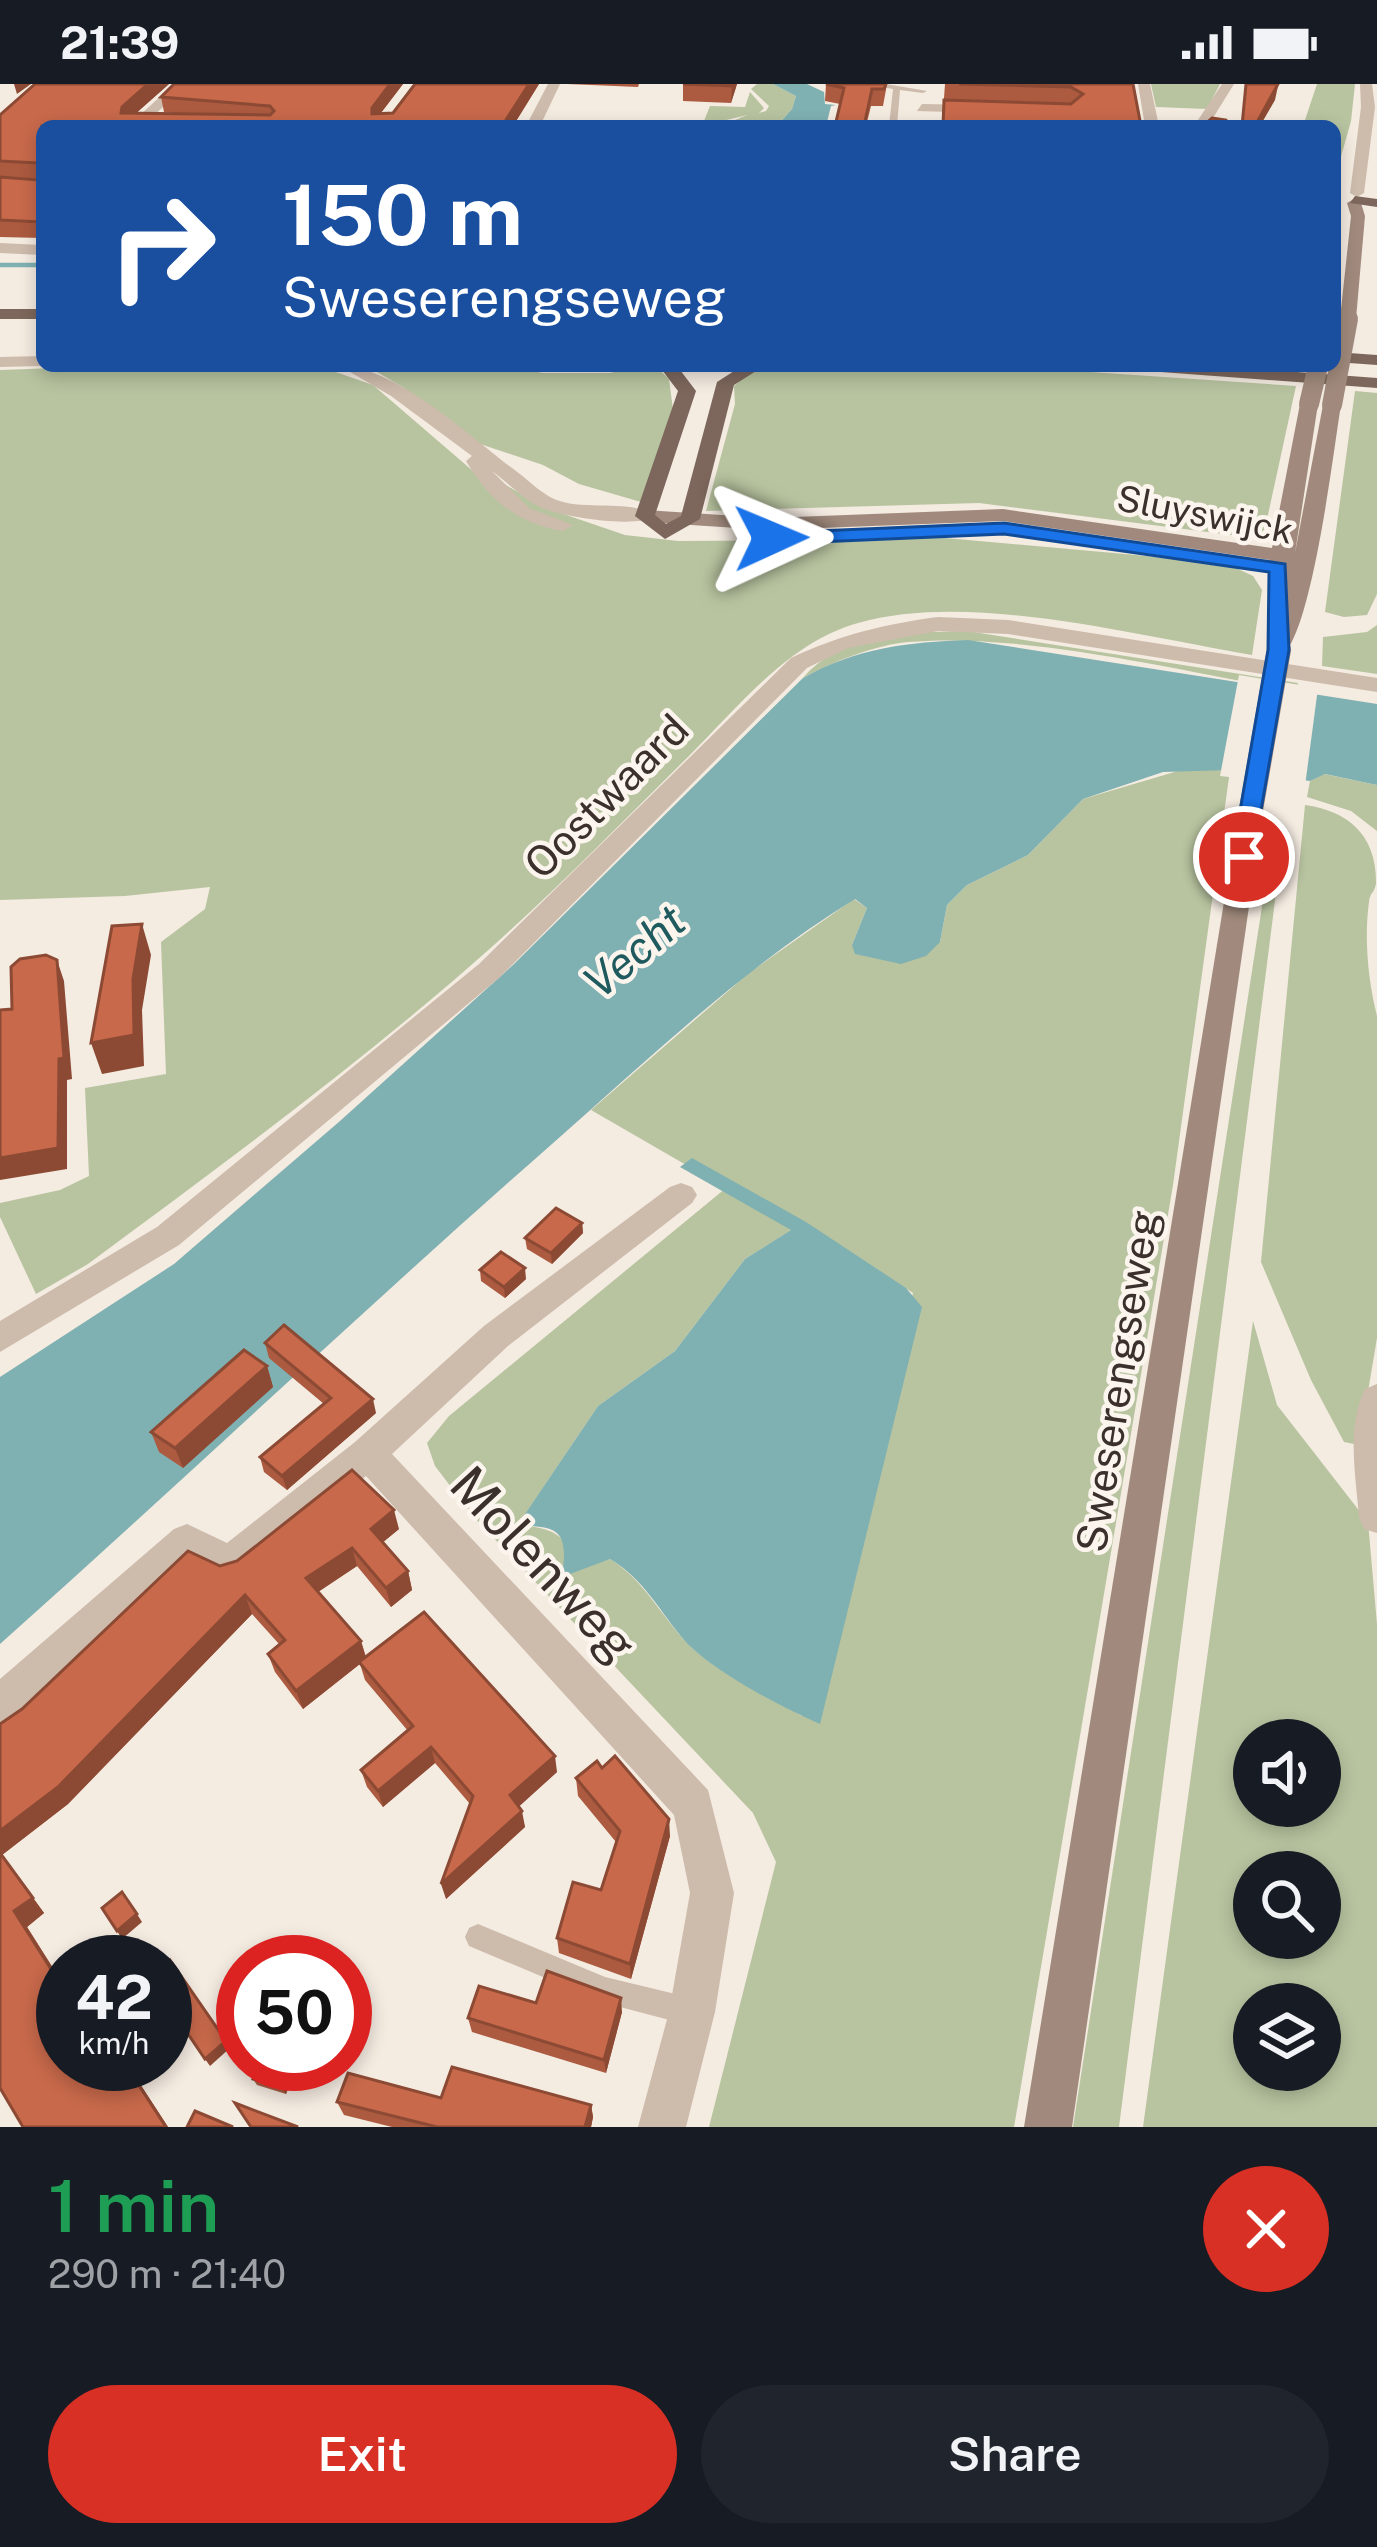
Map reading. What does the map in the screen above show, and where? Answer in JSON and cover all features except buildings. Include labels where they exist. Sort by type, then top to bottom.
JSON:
[{"type":"main road","points":[[1355,199],[1377,200]]},
{"type":"main road","name":"Sweserengseweg","points":[[1341,221],[1355,199]]},
{"type":"main road","name":"Sweserengseweg","points":[[1341,341],[1348,319],[1358,216],[1355,199]]},
{"type":"main road","points":[[0,314],[36,314]]},
{"type":"main road","points":[[0,331],[36,331]]},
{"type":"main road","points":[[1341,357],[1377,360]]},
{"type":"main road","points":[[673,372],[687,391],[645,516],[664,533],[690,519],[726,382],[744,372]]},
{"type":"main road","points":[[1228,372],[1377,383]]},
{"type":"main road","name":"Sweserengseweg","points":[[1279,650],[1288,632],[1304,564],[1321,405],[1318,372]]},
{"type":"main road","name":"Sweserengseweg","points":[[1048,2127],[1279,650],[1280,561],[1331,372]]},
{"type":"main road","name":"Sluyswijck","points":[[645,516],[768,524],[912,514],[1003,515],[1280,561]]},
{"type":"main road","name":"Sluyswijck","points":[[664,533],[796,540],[1004,529],[1304,564]]},
{"type":"street","points":[[140,120],[181,84]]},
{"type":"street","points":[[536,120],[554,84]]},
{"type":"street","points":[[1144,84],[1151,120]]},
{"type":"street","points":[[1205,120],[1228,84]]},
{"type":"street","name":"Sweserengseweg","points":[[1355,199],[1370,134],[1371,85]]},
{"type":"street","points":[[921,120],[924,88]]},
{"type":"street","points":[[922,108],[1006,110]]},
{"type":"street","points":[[0,248],[36,250]]},
{"type":"street","points":[[0,362],[36,361]]},
{"type":"street","name":"Sluyswijck","points":[[360,372],[397,392],[547,503],[592,513],[645,516]]},
{"type":"street","name":"Sluyswijck","points":[[470,450],[507,505],[526,516],[551,524],[664,533]]},
{"type":"street","name":"Oostwaard","points":[[0,1339],[168,1236],[489,971],[799,663],[840,643],[938,624],[1008,627],[1377,685]]},
{"type":"street","points":[[0,1705],[188,1541],[229,1564],[368,1453],[496,1336],[680,1196]]},
{"type":"street","points":[[1377,1399],[1372,1436],[1377,1517]]},
{"type":"street","name":"Molenweg","points":[[368,1453],[693,1804],[712,1893],[692,2012],[662,2127]]},
{"type":"lane","points":[[868,84],[896,90],[924,88]]},
{"type":"lane","points":[[894,120],[896,90]]},
{"type":"lane","points":[[478,1937],[605,1990],[692,2012]]},
{"type":"green space","points":[[773,84],[796,96],[792,109],[782,120],[735,120],[747,115],[704,120],[710,106],[745,107],[750,92],[764,108],[759,113],[766,111],[769,106],[751,89]]},
{"type":"green space","points":[[1151,84],[1220,84],[1207,109],[1156,107]]},
{"type":"green space","points":[[1317,84],[1355,84],[1341,157],[1341,120],[1305,120]]},
{"type":"green space","points":[[0,370],[336,372],[373,385],[495,490],[506,485],[543,507],[625,535],[678,541],[923,536],[1225,563],[1253,576],[1262,590],[1252,655],[1002,614],[903,614],[833,632],[766,678],[544,899],[396,1029],[88,1264],[36,1294],[0,1217],[0,1203],[60,1190],[89,1176],[85,1088],[166,1074],[161,942],[205,909],[210,887],[125,896],[0,900]]},
{"type":"green space","points":[[377,372],[661,372],[669,379],[674,417],[641,502],[579,484],[543,465],[462,438],[404,388]]},
{"type":"green space","points":[[750,372],[1091,372],[1296,386],[1264,533],[1255,538],[979,503],[706,511],[735,404],[734,386]]},
{"type":"green space","points":[[1355,391],[1377,393],[1377,594],[1367,615],[1344,617],[1325,612]]},
{"type":"green space","points":[[1377,625],[1377,674],[1322,666],[1323,637],[1367,632]]},
{"type":"green space","points":[[967,631],[1298,683],[1296,691],[1102,655],[953,640],[882,647],[803,678],[819,663],[858,644],[902,634]]},
{"type":"green space","points":[[1188,768],[1230,770],[1173,1185],[1014,2127],[709,2127],[776,1862],[753,1813],[474,1517],[435,1466],[427,1443],[449,1416],[726,1188],[591,1110],[749,973],[854,899],[867,908],[852,945],[940,942],[947,905],[967,885],[1028,855],[1083,799]],"holes":[[[796,1227],[859,1258],[913,1293],[802,1716],[700,1655],[633,1577],[610,1559],[595,1563],[553,1533],[518,1525],[598,1406],[675,1351],[745,1259]]]},
{"type":"green space","points":[[1324,774],[1377,785],[1377,831],[1351,811],[1307,797],[1310,781]]},
{"type":"green space","points":[[1305,805],[1334,813],[1357,828],[1375,867],[1367,930],[1377,1016],[1377,1338],[1359,1445],[1344,1442],[1311,1380],[1261,1262]]},
{"type":"green space","points":[[1274,829],[1284,830],[1119,2127],[1073,2127]]},
{"type":"green space","points":[[1253,1321],[1277,1405],[1368,1522],[1377,1624],[1377,2127],[1143,2127]]},
{"type":"water","points":[[773,84],[807,84],[824,92],[825,104],[836,105],[831,106],[828,120],[782,120],[796,96]]},
{"type":"water","name":"Vecht","points":[[968,640],[1377,704],[1377,785],[1325,774],[1310,781],[1230,770],[1163,772],[1083,799],[1028,855],[967,885],[947,905],[940,942],[926,956],[901,964],[855,954],[852,945],[867,908],[855,899],[774,954],[661,1047],[0,1644],[0,1377],[174,1264],[340,1121],[513,965],[803,678],[883,648]]},
{"type":"water","points":[[692,1158],[806,1222],[906,1288],[922,1307],[820,1724],[749,1688],[697,1653],[642,1586],[610,1559],[562,1577],[564,1550],[559,1535],[544,1527],[517,1526],[598,1406],[675,1351],[745,1259],[791,1230],[680,1167]]},
{"type":"pier","points":[[1239,675],[1318,688],[1305,786],[1220,776]]},
{"type":"waterway","points":[[0,265],[36,265]]},
{"type":"route","points":[[771,538],[1004,529],[1279,568],[1279,650],[1244,857]]}]
